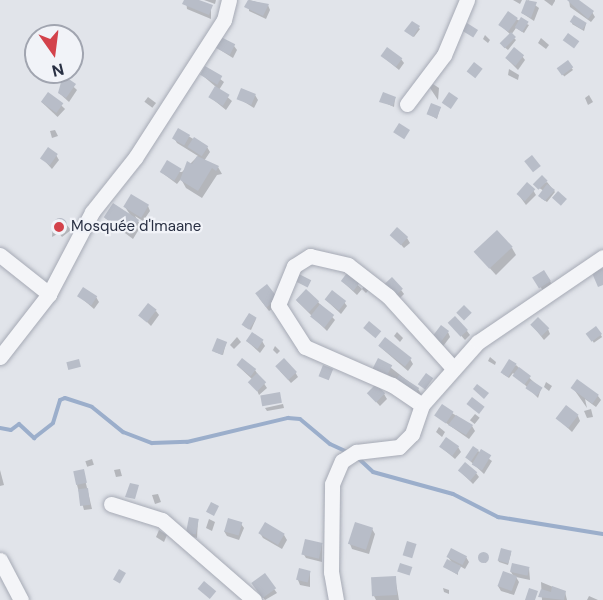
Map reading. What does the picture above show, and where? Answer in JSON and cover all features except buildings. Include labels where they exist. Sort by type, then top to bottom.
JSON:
[{"type":"street","points":[[0,357],[49,294],[92,212],[135,158],[224,20],[229,0]]},
{"type":"street","points":[[407,104],[444,55],[467,0]]},
{"type":"street","points":[[0,255],[49,294]]},
{"type":"street","points":[[422,405],[392,385],[305,347],[278,305],[294,266],[310,256],[348,265],[388,296],[453,368]]},
{"type":"street","points":[[336,600],[331,572],[332,484],[351,455],[399,447],[412,434],[422,405],[478,342],[527,306],[603,257]]},
{"type":"street","points":[[111,504],[162,520],[254,600]]},
{"type":"street","points":[[0,560],[21,600]]},
{"type":"waterway","points":[[0,428],[11,430],[19,424],[34,438],[53,423],[60,400],[65,398],[92,407],[123,432],[152,443],[187,442],[288,418],[300,419],[330,444],[347,452]]},
{"type":"waterway","points":[[357,457],[373,472],[453,494],[498,517],[603,534]]},
{"type":"place","name":"Mosquée d'Imaane","points":[[59,227]]}]
